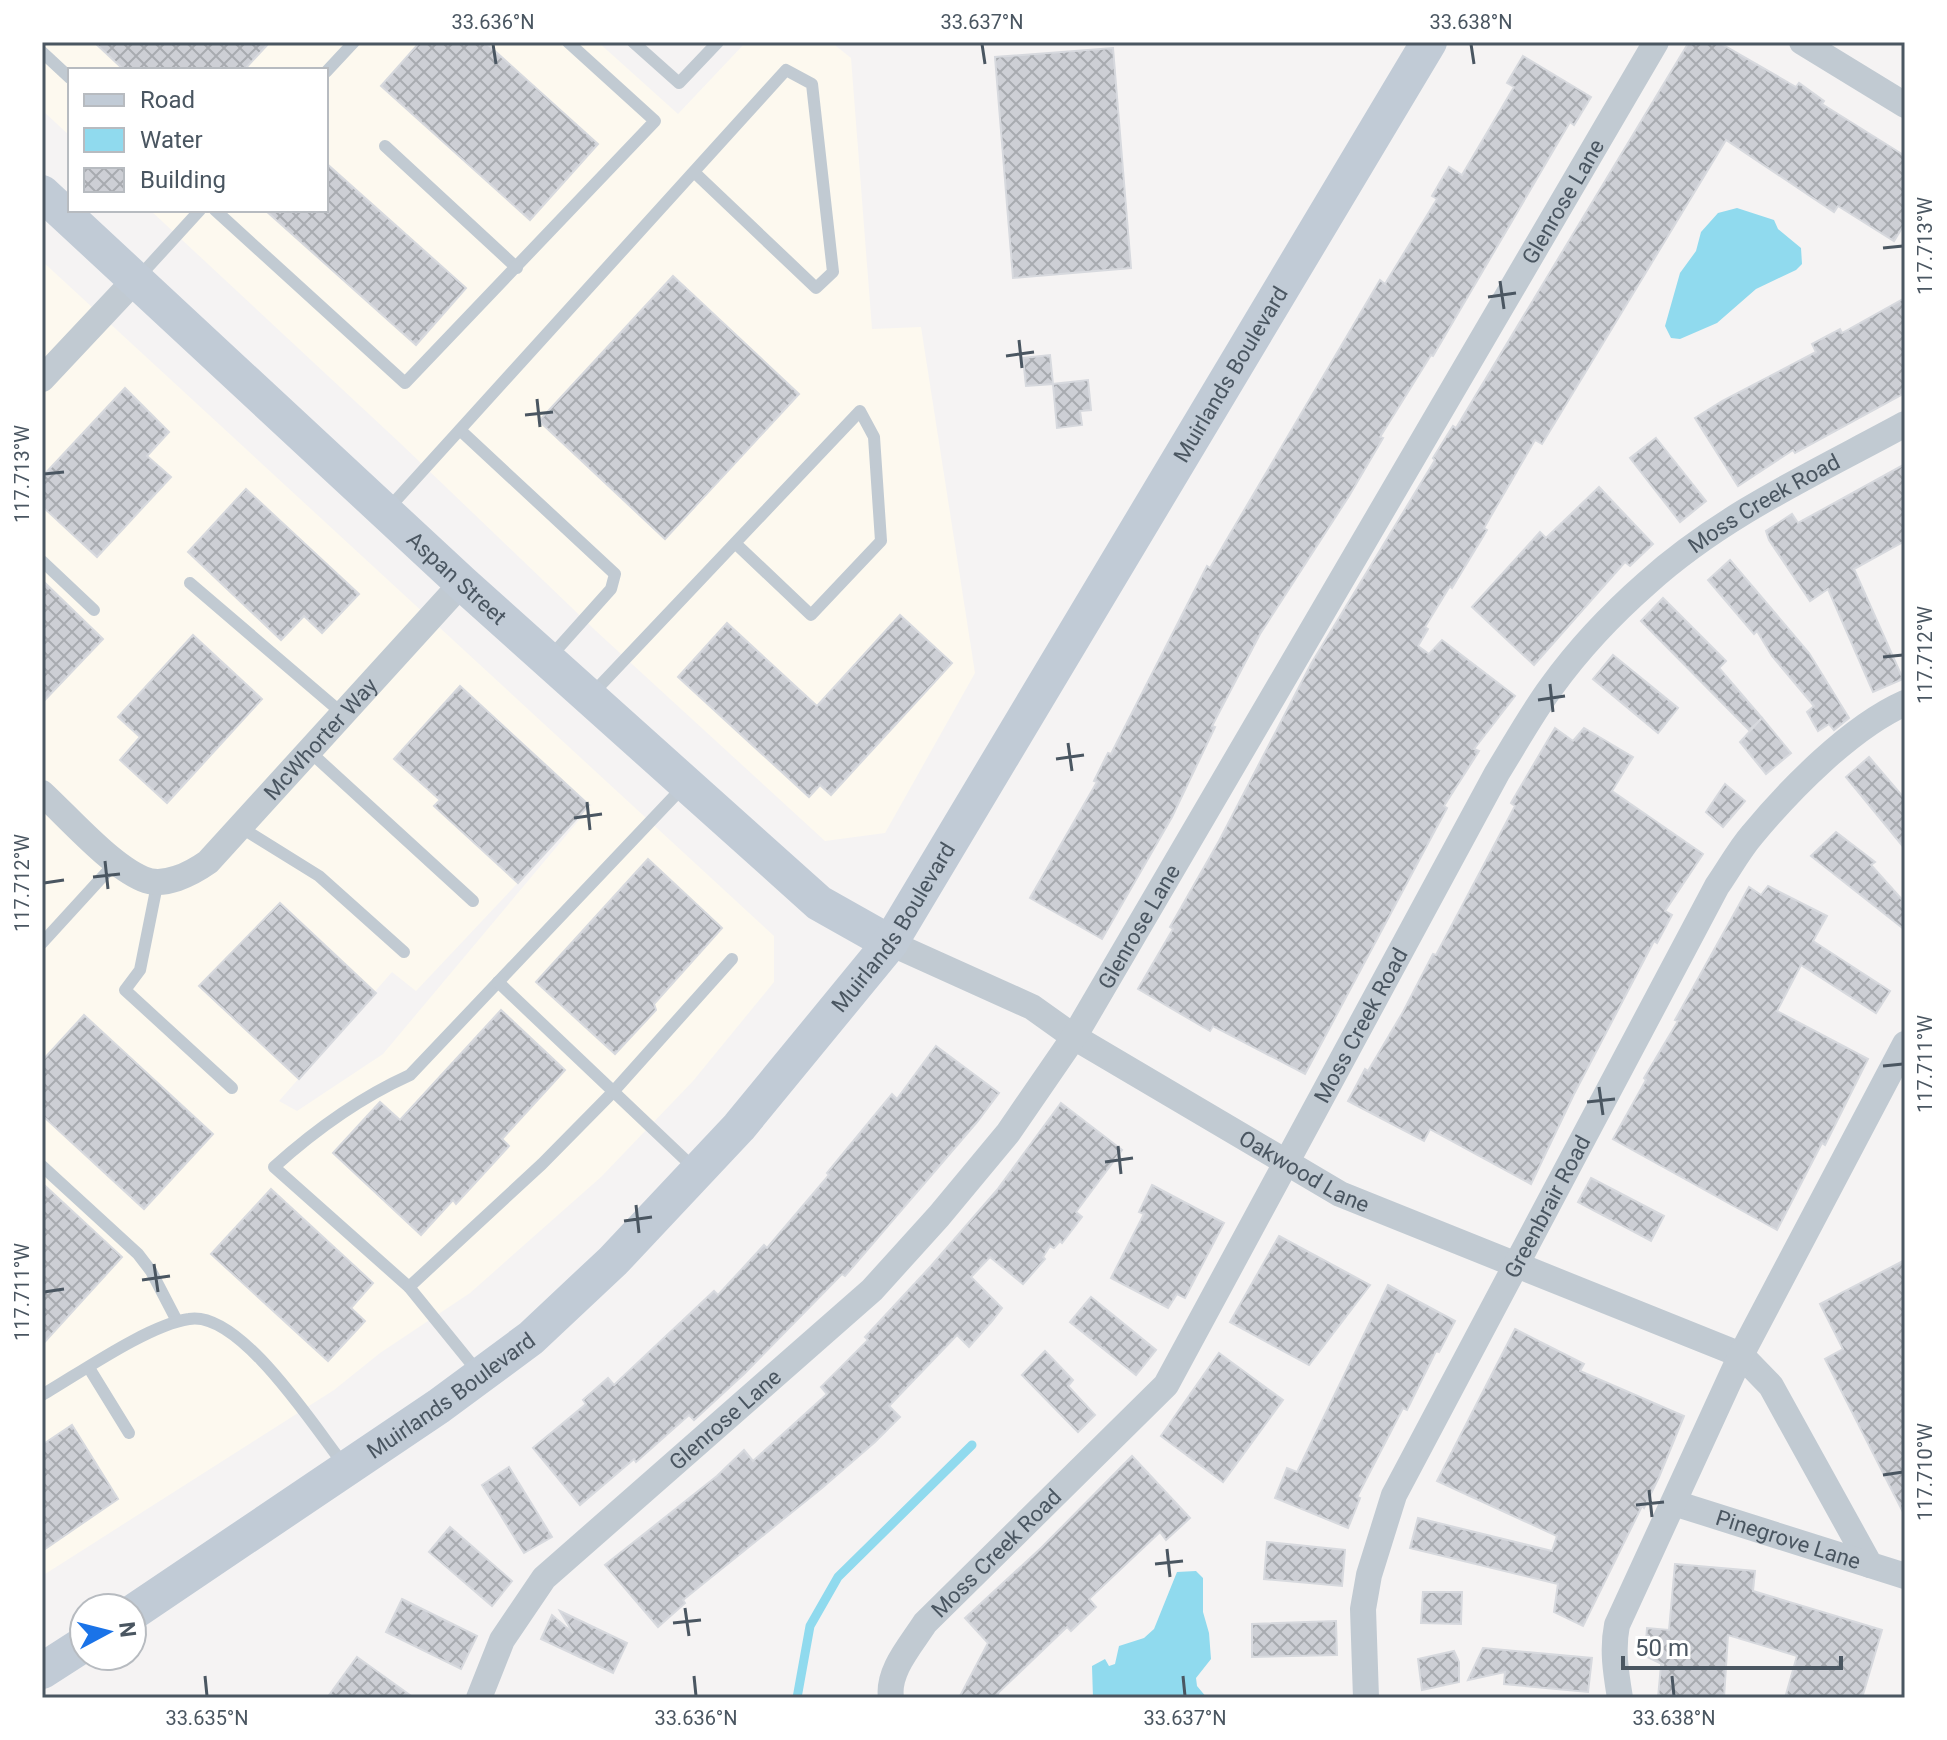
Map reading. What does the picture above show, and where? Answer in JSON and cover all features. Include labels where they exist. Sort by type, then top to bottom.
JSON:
[{"type":"main road","name":"Muirlands Boulevard","points":[[148,1602],[531,1338],[602,1271],[739,1127],[890,943],[1429,42]]},
{"type":"main road","name":"Aspan Street","points":[[42,193],[462,583],[819,903],[890,943]]},
{"type":"main road","points":[[42,1671],[68,1654]]},
{"type":"street","name":"Glenrose Lane","points":[[479,1698],[502,1640],[544,1578],[872,1290],[1008,1133],[1074,1037],[1656,42]]},
{"type":"street","points":[[1802,42],[1905,105]]},
{"type":"street","points":[[42,379],[136,279]]},
{"type":"street","name":"Moss Creek Road","points":[[891,1698],[896,1668],[925,1623],[1166,1385],[1497,773],[1553,685],[1608,622],[1647,583],[1687,550],[1750,507],[1905,424]]},
{"type":"street","name":"McWhorter Way","points":[[164,880],[191,874],[208,862],[462,583]]},
{"type":"street","name":"Greenbrair Road","points":[[1366,1698],[1363,1609],[1369,1575],[1394,1495],[1717,886],[1751,836],[1791,793],[1856,732],[1905,703]]},
{"type":"street","points":[[42,793],[116,862],[145,880],[164,880]]},
{"type":"street","name":"Oakwood Lane","points":[[890,943],[1032,1007],[1074,1037],[1340,1194],[1741,1355]]},
{"type":"street","points":[[1620,1698],[1614,1650],[1617,1625],[1741,1355],[1905,1044]]},
{"type":"street","points":[[1741,1355],[1771,1386],[1870,1565]]},
{"type":"street","name":"Pinegrove Lane","points":[[1674,1503],[1905,1576]]},
{"type":"lane","points":[[328,70],[354,42]]},
{"type":"lane","points":[[217,212],[405,383],[655,121],[568,42]]},
{"type":"lane","points":[[633,42],[679,83],[718,42]]},
{"type":"lane","points":[[42,52],[68,76]]},
{"type":"lane","points":[[386,512],[786,70],[812,84],[833,272],[816,288],[694,172]]},
{"type":"lane","points":[[385,146],[517,268]]},
{"type":"lane","points":[[136,279],[198,212]]},
{"type":"lane","points":[[590,696],[860,411],[874,437],[881,541],[811,615],[735,543]]},
{"type":"lane","points":[[460,430],[615,574],[611,589],[548,659]]},
{"type":"lane","points":[[42,561],[94,610]]},
{"type":"lane","points":[[190,583],[343,714]]},
{"type":"lane","points":[[309,751],[473,901]]},
{"type":"lane","points":[[480,1375],[409,1287],[274,1167],[303,1141],[373,1092],[410,1075],[686,784]]},
{"type":"lane","points":[[240,827],[319,876],[404,952]]},
{"type":"lane","points":[[42,943],[116,862]]},
{"type":"lane","points":[[164,880],[140,970],[125,990],[232,1088]]},
{"type":"lane","points":[[409,1287],[542,1164],[613,1092],[732,959]]},
{"type":"lane","points":[[498,982],[697,1172]]},
{"type":"lane","points":[[42,1166],[138,1254],[151,1271],[177,1321]]},
{"type":"lane","points":[[42,1395],[161,1327],[177,1321],[206,1318],[246,1344],[277,1378],[346,1468]]},
{"type":"lane","points":[[89,1368],[129,1433]]},
{"type":"shaded area","points":[[42,42],[598,42],[678,114],[746,42],[831,42],[851,58],[872,329],[921,327],[975,673],[885,833],[825,841],[596,631],[152,212],[328,212],[328,68],[68,68],[68,134],[42,110]]},
{"type":"shaded area","points":[[42,261],[774,936],[774,982],[693,1081],[601,1177],[470,1293],[380,1353],[334,1390],[42,1576]],"holes":[[[595,801],[383,1054],[297,1111],[279,1101],[392,972],[416,991]]]},
{"type":"water","points":[[1737,208],[1774,220],[1778,229],[1801,248],[1802,264],[1796,270],[1756,289],[1717,323],[1680,339],[1671,338],[1665,326],[1680,273],[1696,251],[1701,232],[1718,213]]},
{"type":"water","points":[[1196,1571],[1203,1578],[1203,1612],[1211,1659],[1196,1678],[1197,1686],[1207,1698],[1093,1698],[1092,1666],[1105,1659],[1109,1666],[1115,1664],[1119,1646],[1144,1638],[1154,1629],[1177,1572]]},
{"type":"building","points":[[94,42],[270,42],[246,68],[122,68]]},
{"type":"building","points":[[420,42],[485,42],[598,144],[530,220],[381,86]]},
{"type":"building","points":[[1689,42],[1718,42],[1796,87],[1799,83],[1824,101],[1822,104],[1905,156],[1905,223],[1894,241],[1838,206],[1834,212],[1726,140],[1542,444],[1535,440],[1484,528],[1487,530],[1425,627],[1428,629],[1418,646],[1429,654],[1442,640],[1515,696],[1474,749],[1479,751],[1444,806],[1447,808],[1305,1074],[1213,1026],[1210,1031],[1138,989],[1173,929],[1170,927],[1219,841],[1311,664],[1435,460],[1433,458],[1453,426],[1456,428]]},
{"type":"building","points":[[1113,48],[1131,268],[1013,278],[995,57]]},
{"type":"building","points":[[1523,56],[1591,97],[1574,125],[1570,122],[1433,356],[1380,437],[1383,438],[1349,496],[1260,634],[1212,726],[1215,727],[1172,817],[1102,939],[1030,898],[1097,782],[1094,781],[1108,753],[1111,754],[1207,566],[1210,568],[1380,280],[1385,284],[1437,199],[1432,196],[1449,167],[1462,175],[1514,87],[1507,83]]},
{"type":"building","points":[[328,165],[466,288],[416,345],[267,212],[328,212]]},
{"type":"building","points":[[673,276],[799,394],[665,539],[539,421]]},
{"type":"building","points":[[1905,298],[1905,393],[1795,453],[1793,450],[1738,486],[1695,418],[1816,352],[1812,344],[1840,329],[1842,333]]},
{"type":"building","points":[[1050,355],[1053,384],[1026,386],[1023,358]]},
{"type":"building","points":[[1088,380],[1091,410],[1080,411],[1082,425],[1057,428],[1053,384]]},
{"type":"building","points":[[125,388],[169,432],[147,456],[171,477],[97,557],[42,506],[42,477]]},
{"type":"building","points":[[1656,438],[1706,501],[1680,522],[1630,458]]},
{"type":"building","points":[[1905,464],[1905,541],[1854,569],[1903,679],[1873,692],[1828,589],[1810,601],[1766,531],[1792,514],[1798,523]]},
{"type":"building","points":[[1599,487],[1653,544],[1630,566],[1625,562],[1534,665],[1472,607],[1540,532],[1546,538]]},
{"type":"building","points":[[246,489],[359,594],[322,633],[304,616],[281,640],[188,552]]},
{"type":"building","points":[[1730,560],[1809,653],[1849,718],[1834,730],[1829,724],[1818,731],[1807,712],[1814,706],[1772,656],[1757,631],[1754,634],[1708,580]]},
{"type":"building","points":[[42,580],[103,639],[42,703]]},
{"type":"building","points":[[1663,598],[1726,661],[1719,668],[1762,718],[1749,730],[1641,621]]},
{"type":"building","points":[[900,615],[952,663],[831,795],[820,785],[809,797],[678,677],[727,623],[817,706]]},
{"type":"building","points":[[193,635],[262,699],[167,803],[120,760],[140,737],[118,717]]},
{"type":"building","points":[[1613,655],[1678,708],[1658,733],[1593,679]]},
{"type":"building","points":[[460,686],[589,805],[518,883],[434,806],[440,800],[394,759]]},
{"type":"building","points":[[1762,718],[1791,753],[1766,774],[1740,742]]},
{"type":"building","points":[[1555,728],[1573,741],[1584,728],[1633,757],[1612,791],[1703,854],[1665,911],[1672,915],[1657,943],[1654,941],[1531,1184],[1430,1129],[1424,1141],[1348,1101],[1403,1012],[1433,954],[1436,955],[1515,806],[1511,803]]},
{"type":"building","points":[[1869,757],[1905,799],[1905,849],[1846,777]]},
{"type":"building","points":[[1725,784],[1745,801],[1723,827],[1706,812]]},
{"type":"building","points":[[1836,832],[1875,862],[1871,865],[1905,903],[1905,930],[1811,856]]},
{"type":"building","points":[[648,859],[722,928],[654,1004],[656,1010],[615,1054],[536,982]]},
{"type":"building","points":[[1768,886],[1827,916],[1813,941],[1890,991],[1876,1013],[1801,965],[1777,1011],[1868,1059],[1825,1145],[1822,1143],[1777,1230],[1613,1139],[1749,887],[1761,895]]},
{"type":"building","points":[[280,903],[376,993],[299,1079],[199,986]]},
{"type":"building","points":[[501,1010],[565,1070],[502,1139],[509,1146],[456,1204],[453,1200],[421,1235],[333,1153],[380,1102],[400,1120]]},
{"type":"building","points":[[84,1015],[213,1134],[144,1209],[42,1115],[42,1061]]},
{"type":"building","points":[[936,1046],[999,1093],[977,1122],[845,1276],[842,1274],[744,1374],[694,1420],[689,1415],[636,1462],[634,1459],[580,1505],[533,1448],[586,1404],[583,1400],[608,1378],[614,1385],[714,1291],[718,1295],[764,1245],[767,1248],[892,1094],[897,1099]]},
{"type":"building","points":[[1061,1103],[1122,1150],[1076,1212],[1082,1217],[1062,1243],[1060,1241],[1054,1248],[1050,1246],[1043,1257],[1045,1259],[1023,1284],[990,1257],[971,1277],[1002,1308],[969,1347],[957,1335],[889,1406],[900,1417],[875,1442],[683,1600],[685,1603],[658,1627],[605,1565],[717,1476],[744,1450],[753,1461],[827,1394],[821,1387],[868,1340],[865,1337],[997,1190]]},
{"type":"building","points":[[1591,1178],[1664,1216],[1651,1241],[1578,1202]]},
{"type":"building","points":[[42,1183],[122,1257],[42,1345]]},
{"type":"building","points":[[1152,1185],[1224,1223],[1185,1298],[1177,1294],[1168,1308],[1111,1278],[1144,1214],[1139,1212]]},
{"type":"building","points":[[271,1189],[373,1283],[351,1308],[365,1321],[328,1361],[211,1254]]},
{"type":"building","points":[[1279,1236],[1370,1285],[1309,1365],[1230,1322]]},
{"type":"building","points":[[1905,1260],[1905,1516],[1825,1359],[1843,1349],[1820,1304]]},
{"type":"building","points":[[1388,1285],[1455,1321],[1439,1352],[1436,1351],[1407,1410],[1403,1408],[1357,1497],[1360,1498],[1348,1528],[1275,1498],[1287,1468],[1297,1472]]},
{"type":"building","points":[[1091,1297],[1156,1350],[1136,1375],[1070,1322]]},
{"type":"building","points":[[1515,1329],[1584,1364],[1580,1371],[1684,1416],[1659,1477],[1583,1626],[1554,1612],[1558,1584],[1410,1548],[1418,1518],[1552,1551],[1557,1536],[1437,1481]]},
{"type":"building","points":[[1045,1351],[1073,1380],[1068,1386],[1095,1415],[1078,1432],[1022,1375]]},
{"type":"building","points":[[1219,1353],[1283,1400],[1223,1482],[1161,1436]]},
{"type":"building","points":[[72,1425],[118,1499],[42,1551],[42,1445]]},
{"type":"building","points":[[1132,1456],[1190,1518],[1166,1540],[1160,1532],[1089,1599],[1096,1607],[1071,1631],[1067,1627],[996,1698],[959,1698],[988,1643],[965,1618],[1041,1548]]},
{"type":"building","points":[[509,1467],[552,1537],[524,1553],[482,1485]]},
{"type":"building","points":[[450,1527],[512,1581],[492,1606],[429,1552]]},
{"type":"building","points":[[1267,1542],[1345,1550],[1342,1586],[1264,1579]]},
{"type":"building","points":[[1675,1564],[1755,1571],[1753,1591],[1882,1630],[1862,1698],[1785,1698],[1797,1656],[1728,1635],[1724,1698],[1658,1698],[1661,1665],[1664,1665],[1645,1656],[1647,1628],[1669,1630]]},
{"type":"building","points":[[1423,1592],[1462,1592],[1461,1624],[1421,1623]]},
{"type":"building","points":[[402,1599],[477,1636],[461,1669],[386,1632]]},
{"type":"building","points":[[560,1611],[627,1643],[613,1673],[541,1639],[552,1615],[573,1633]]},
{"type":"building","points":[[1336,1621],[1337,1655],[1252,1657],[1252,1624]]},
{"type":"building","points":[[1483,1648],[1592,1658],[1588,1692],[1504,1684],[1505,1672],[1468,1680]]},
{"type":"building","points":[[1454,1651],[1459,1662],[1459,1682],[1422,1690],[1418,1659]]},
{"type":"building","points":[[357,1657],[414,1698],[327,1698]]},
{"type":"waterway","points":[[797,1698],[810,1626],[838,1577],[972,1445]]}]
